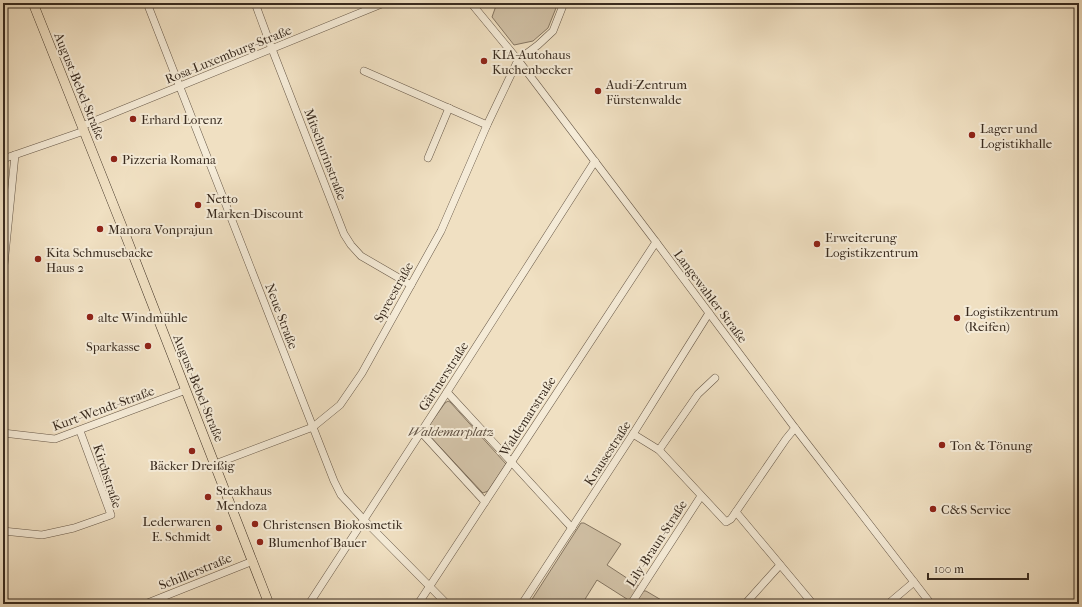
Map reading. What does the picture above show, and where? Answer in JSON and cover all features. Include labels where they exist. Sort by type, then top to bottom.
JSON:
[{"type":"main road","name":"August-Bebel-Straße","points":[[33,3],[269,604]]},
{"type":"street","name":"Neue Straße","points":[[147,3],[334,481],[341,495],[447,604]]},
{"type":"street","name":"Mitschurinstraße","points":[[255,3],[344,234],[361,256],[411,285]]},
{"type":"street","name":"Rosa-Luxemburg-Straße","points":[[3,159],[83,128],[180,86],[384,3]]},
{"type":"street","name":"Langewahler Straße","points":[[471,3],[518,60],[795,428],[931,604]]},
{"type":"street","points":[[518,60],[538,46],[553,31],[564,3]]},
{"type":"street","name":"Spreestraße","points":[[215,464],[313,427],[340,405],[362,373],[441,231],[487,125],[518,60]]},
{"type":"street","points":[[364,71],[487,125]]},
{"type":"street","points":[[428,158],[448,108]]},
{"type":"street","points":[[3,275],[15,155]]},
{"type":"street","name":"Gärtnerstraße","points":[[309,604],[595,161]]},
{"type":"street","name":"Waldemarstraße","points":[[418,604],[430,588],[656,242]]},
{"type":"street","name":"Krausestraße","points":[[522,604],[633,434],[709,313]]},
{"type":"street","points":[[659,450],[698,394],[715,378]]},
{"type":"street","name":"Kurt-Wendt-Straße","points":[[3,433],[56,440],[186,390]]},
{"type":"street","points":[[447,392],[572,528]]},
{"type":"street","points":[[633,434],[659,450],[726,522],[731,519],[795,428]]},
{"type":"street","name":"Kirchstraße","points":[[3,531],[42,535],[74,528],[111,515],[80,431]]},
{"type":"street","points":[[420,432],[485,502]]},
{"type":"street","name":"Lily-Braun-Straße","points":[[631,604],[701,496]]},
{"type":"street","points":[[736,512],[813,604]]},
{"type":"street","name":"Schillerstraße","points":[[146,604],[253,561]]},
{"type":"street","points":[[745,604],[780,565]]},
{"type":"street","points":[[888,604],[914,582]]},
{"type":"green space","points":[[497,3],[558,3],[548,28],[533,41],[514,45],[492,17]]},
{"type":"green space","name":"Waldemarplatz","points":[[448,401],[506,464],[488,491],[483,493],[425,431]]},
{"type":"green space","points":[[581,523],[584,523],[621,544],[607,565],[639,586],[630,601],[597,580],[582,604],[529,604]]},
{"type":"green space","points":[[642,591],[646,591],[668,604],[636,604],[635,602]]},
{"type":"place","name":"KIA-Autohaus Kuchenbecker","points":[[484,61]]},
{"type":"place","name":"Audi-Zentrum Fürstenwalde","points":[[598,91]]},
{"type":"place","name":"Erhard Lorenz","points":[[133,119]]},
{"type":"place","name":"Lager und Logistikhalle","points":[[972,135]]},
{"type":"place","name":"Pizzeria Romana","points":[[114,159]]},
{"type":"place","name":"Netto Marken-Discount","points":[[198,205]]},
{"type":"place","name":"Manora Vonprajun","points":[[100,229]]},
{"type":"place","name":"Erweiterung Logistikzentrum","points":[[817,244]]},
{"type":"place","name":"Kita Schmusebacke Haus 2","points":[[38,259]]},
{"type":"place","name":"alte Windmühle","points":[[90,317]]},
{"type":"place","name":"Logistikzentrum (Reifen)","points":[[957,318]]},
{"type":"place","name":"Sparkasse","points":[[148,346]]},
{"type":"place","name":"Ton & Tönung","points":[[942,445]]},
{"type":"place","name":"Bäcker Dreißig","points":[[192,451]]},
{"type":"place","name":"Steakhaus Mendoza","points":[[208,497]]},
{"type":"place","name":"C&S Service","points":[[933,509]]},
{"type":"place","name":"Christensen Biokosmetik","points":[[255,524]]},
{"type":"place","name":"Lederwaren E. Schmidt","points":[[219,528]]},
{"type":"place","name":"Blumenhof Bauer","points":[[260,542]]}]
